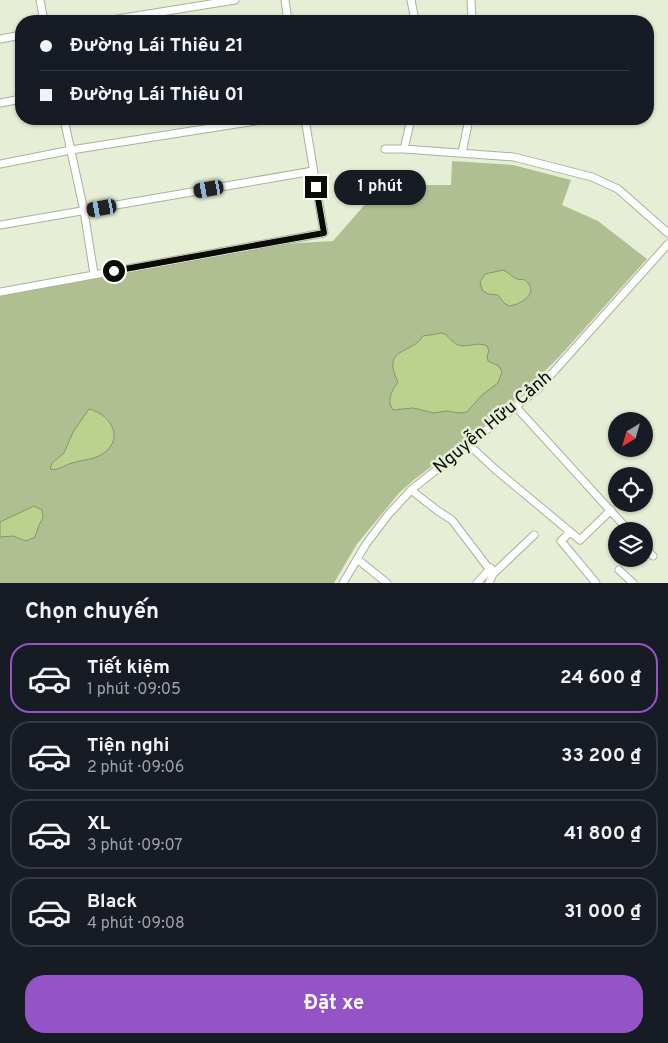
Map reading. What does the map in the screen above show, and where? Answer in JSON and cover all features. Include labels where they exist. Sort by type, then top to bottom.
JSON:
[{"type":"street","points":[[40,0],[43,15]]},
{"type":"street","points":[[142,15],[235,0]]},
{"type":"street","points":[[284,0],[287,15]]},
{"type":"street","points":[[411,0],[414,15]]},
{"type":"street","points":[[471,0],[472,15]]},
{"type":"street","points":[[0,39],[15,36]]},
{"type":"street","points":[[0,103],[15,100]]},
{"type":"street","points":[[65,125],[84,211],[94,274]]},
{"type":"street","points":[[0,164],[71,150],[230,125]]},
{"type":"street","points":[[0,292],[324,233],[305,125]]},
{"type":"street","points":[[404,149],[410,125]]},
{"type":"street","points":[[462,153],[468,125]]},
{"type":"street","points":[[385,149],[514,157],[592,177],[618,189],[668,233]]},
{"type":"street","points":[[0,225],[313,171]]},
{"type":"street","name":"Nguyễn Hữu Cảnh","points":[[344,583],[366,544],[388,515],[412,490],[539,388],[668,244]]},
{"type":"street","points":[[516,408],[608,507]]},
{"type":"street","points":[[469,445],[580,540],[609,512]]},
{"type":"street","points":[[412,490],[452,520],[492,571]]},
{"type":"street","points":[[613,512],[621,522]]},
{"type":"street","points":[[570,532],[561,541],[596,583]]},
{"type":"street","points":[[477,583],[534,535]]},
{"type":"street","points":[[357,559],[387,583]]},
{"type":"street","points":[[619,570],[633,583]]},
{"type":"street","points":[[489,583],[492,571]]},
{"type":"shaded area","points":[[452,161],[513,165],[571,180],[562,205],[598,221],[647,259],[559,357],[524,392],[488,423],[400,492],[357,544],[334,583],[0,583],[0,295],[283,244],[333,241],[382,185],[451,185]]},
{"type":"shaded area","points":[[503,270],[517,279],[527,281],[530,287],[531,292],[529,295],[518,304],[509,306],[498,295],[488,294],[482,290],[480,282],[485,274]]},
{"type":"shaded area","points":[[442,333],[458,345],[479,344],[487,346],[489,351],[488,361],[499,366],[502,372],[498,383],[482,395],[467,412],[447,411],[434,413],[413,408],[393,410],[390,399],[398,382],[393,371],[395,357],[418,342],[423,336]]},
{"type":"shaded area","points":[[89,409],[97,412],[110,423],[114,437],[112,444],[99,456],[72,463],[59,469],[50,469],[52,463],[64,453],[73,432]]},
{"type":"shaded area","points":[[34,506],[42,510],[43,518],[35,537],[26,541],[13,536],[0,537],[0,522]]},
{"type":"route","points":[[114,271],[324,233],[316,187]]}]
